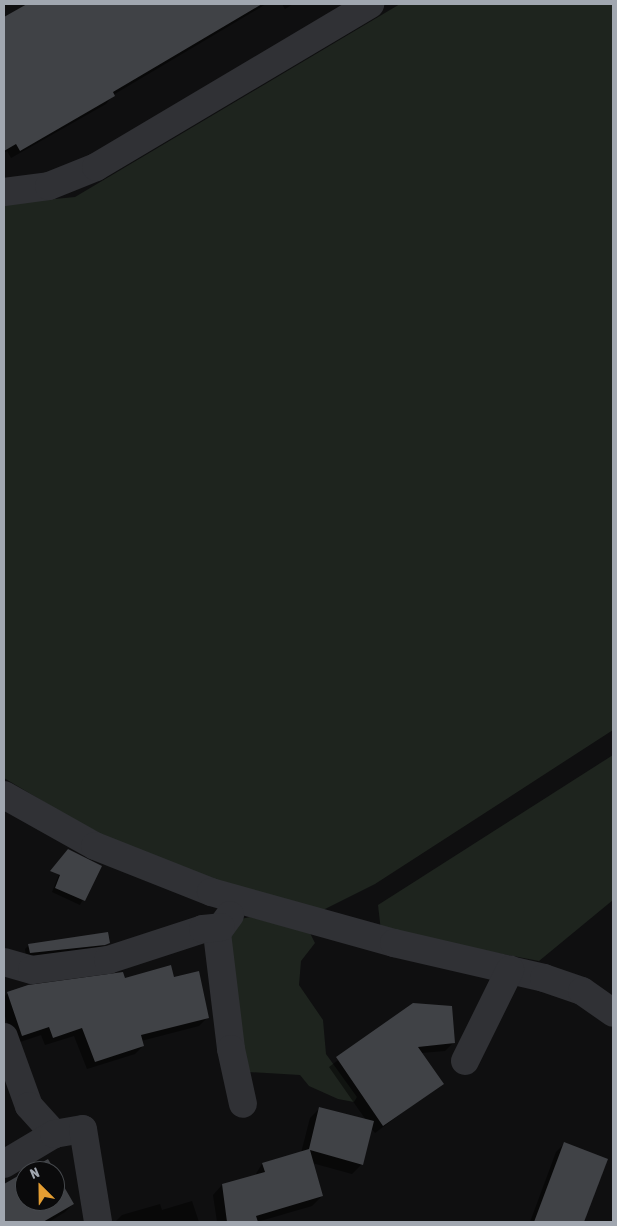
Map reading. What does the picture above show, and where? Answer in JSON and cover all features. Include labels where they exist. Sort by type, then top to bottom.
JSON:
[{"type":"street","points":[[4,192],[49,186],[96,167],[370,4]]},
{"type":"street","points":[[4,795],[95,846],[211,892],[360,934],[510,970],[582,991],[613,1013]]},
{"type":"street","points":[[241,899],[217,933],[230,1039],[243,1104]]},
{"type":"street","points":[[4,962],[32,970],[108,960],[203,929],[221,927]]},
{"type":"street","points":[[465,1061],[510,970]]},
{"type":"street","points":[[4,1037],[29,1106],[54,1134]]},
{"type":"street","points":[[4,1164],[54,1134],[83,1129],[98,1222]]},
{"type":"shaded area","points":[[400,4],[613,4],[613,730],[375,884],[317,913],[213,882],[135,851],[76,821],[4,778],[4,204],[75,197]]},
{"type":"shaded area","points":[[613,755],[613,900],[539,961],[381,931],[378,905]]},
{"type":"shaded area","points":[[250,917],[310,933],[315,943],[301,961],[299,985],[323,1020],[326,1054],[357,1097],[354,1102],[338,1099],[309,1086],[300,1075],[248,1072],[226,941],[241,919]]},
{"type":"building","points":[[27,4],[262,4],[113,92],[115,96],[20,151],[16,144],[4,151],[4,17]]},
{"type":"building","points":[[68,849],[102,866],[85,901],[55,888],[60,875],[50,871]]},
{"type":"building","points":[[108,932],[110,943],[105,945],[30,953],[28,944]]},
{"type":"building","points":[[171,965],[174,977],[199,971],[209,1018],[141,1035],[144,1046],[95,1062],[82,1028],[53,1038],[49,1027],[22,1036],[7,992],[28,985],[123,972],[125,978]]},
{"type":"building","points":[[413,1003],[452,1006],[455,1043],[418,1047],[444,1084],[383,1126],[336,1057]]},
{"type":"building","points":[[319,1107],[374,1121],[363,1165],[310,1150],[323,1196],[256,1216],[258,1222],[227,1222],[222,1184],[265,1172],[262,1163],[309,1149]]},
{"type":"building","points":[[564,1142],[608,1159],[584,1222],[534,1222]]},
{"type":"building","points":[[15,1178],[15,1211],[62,1211],[43,1222],[4,1222],[4,1184]]},
{"type":"building","points":[[65,1188],[74,1204],[65,1209]]}]
